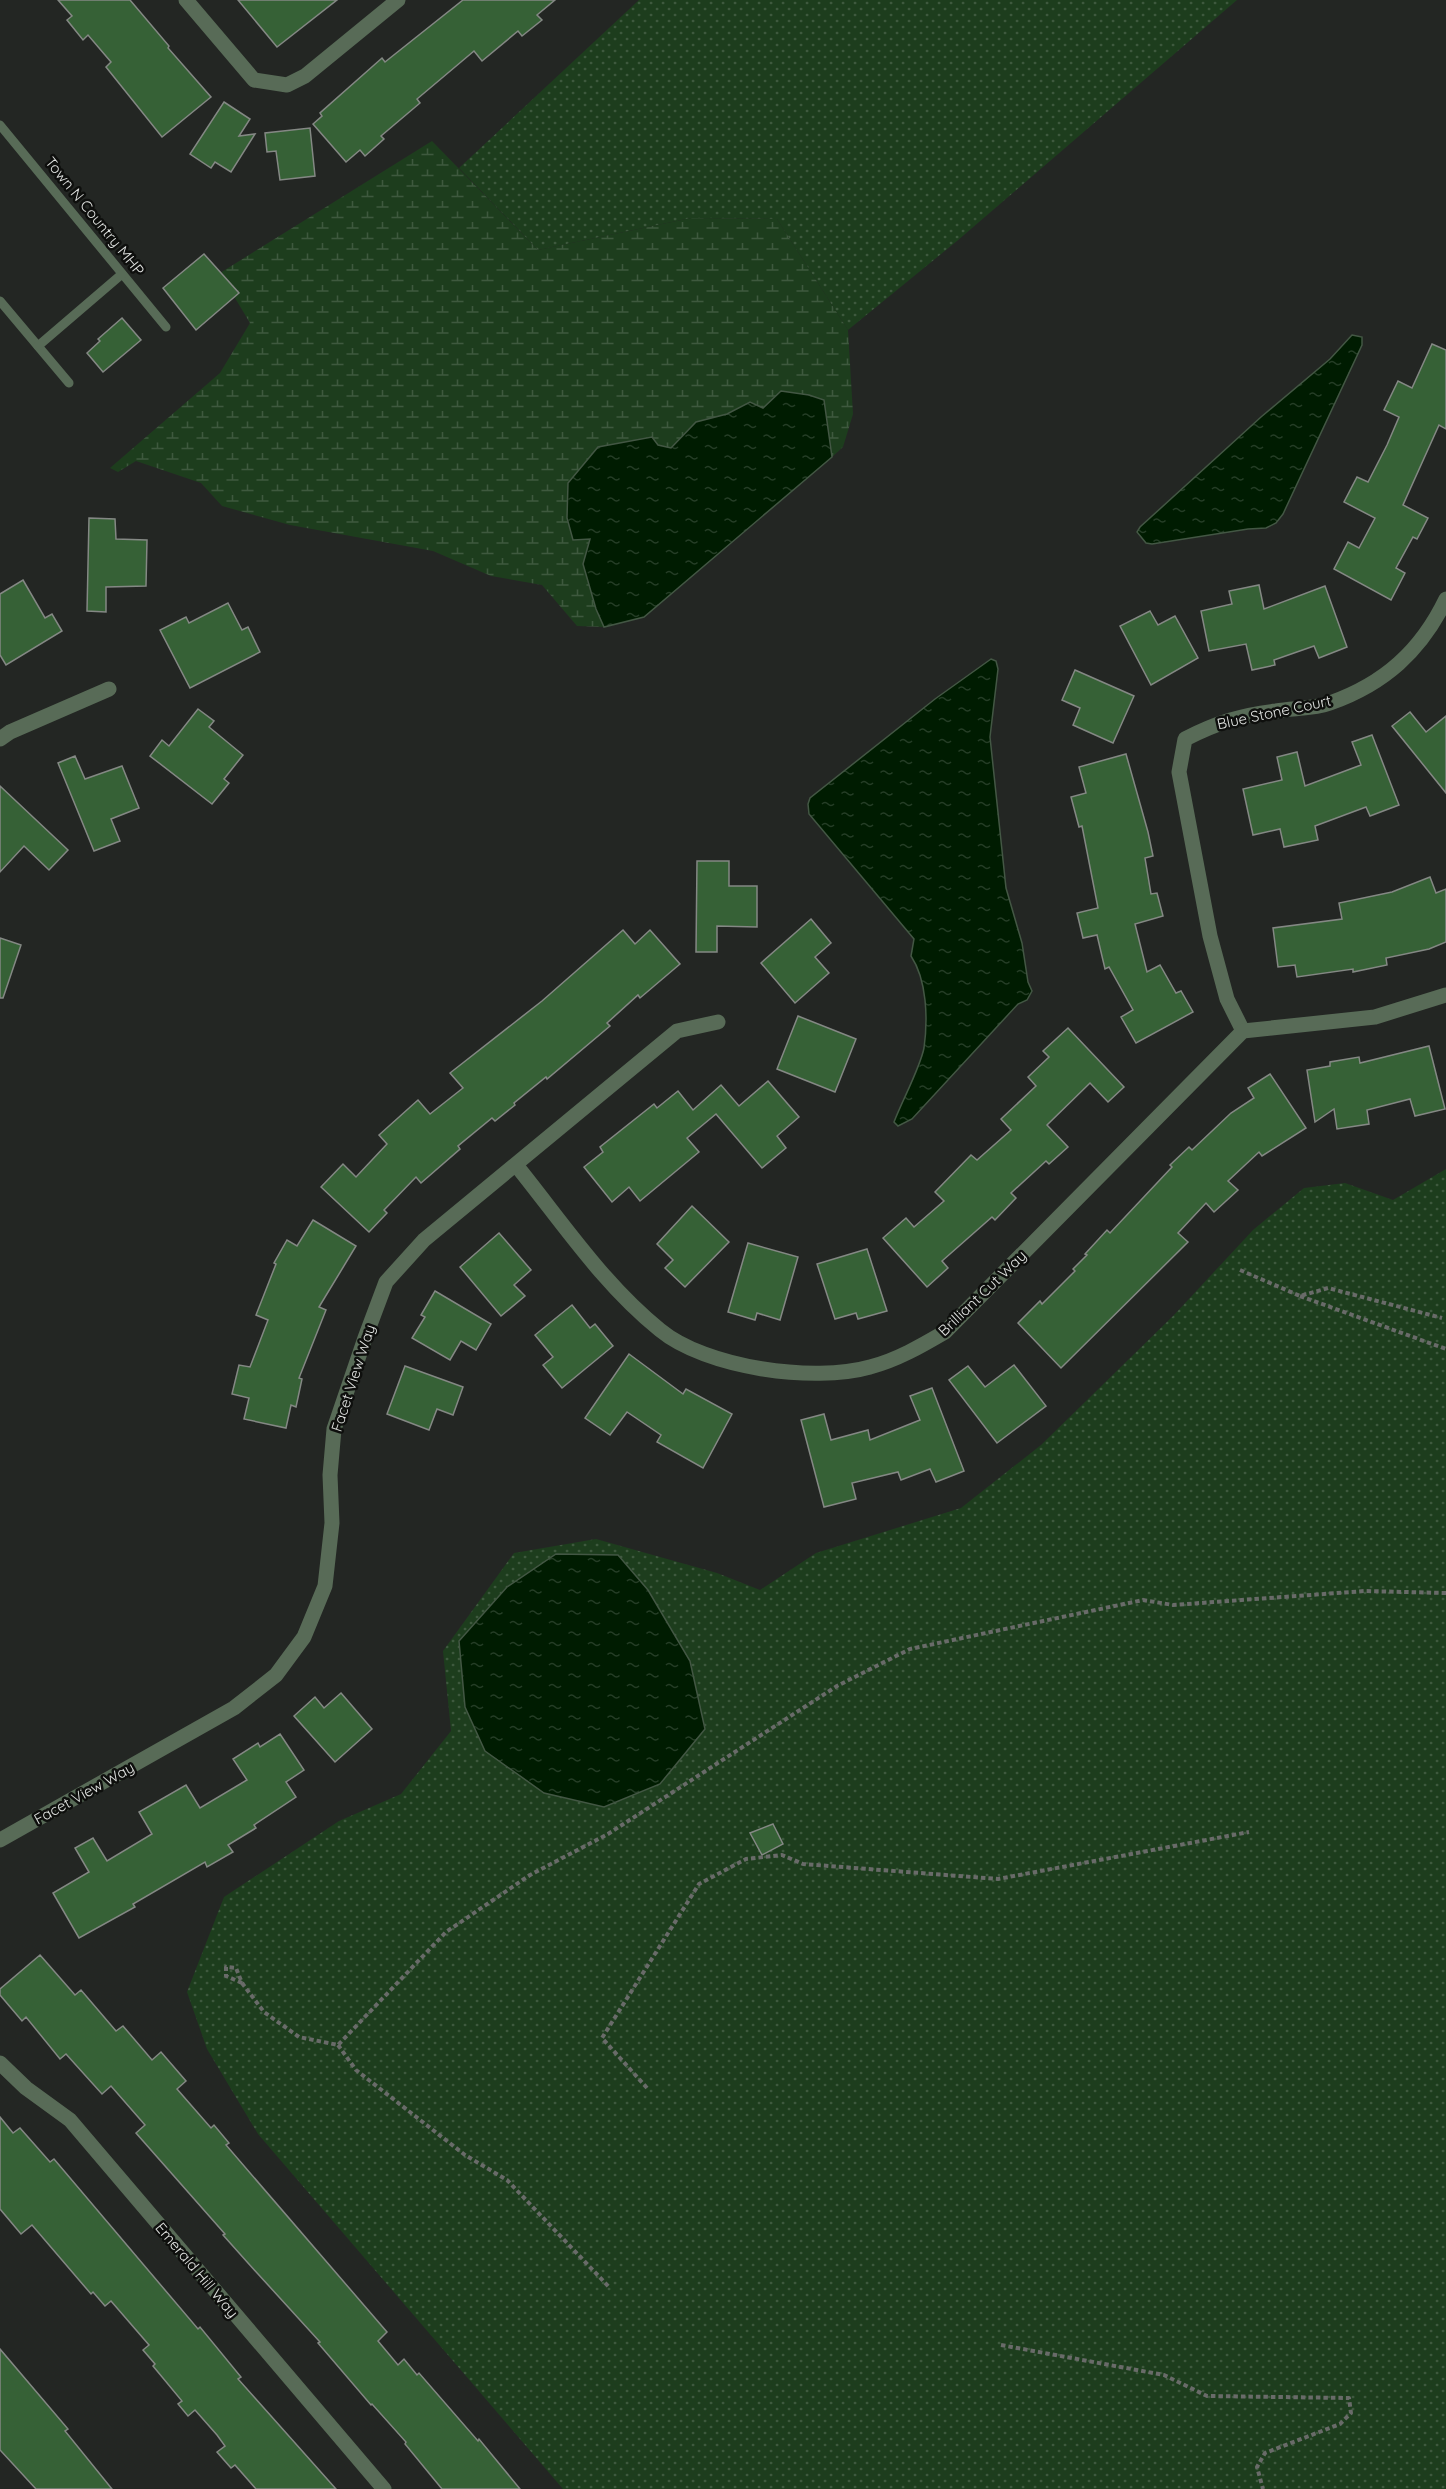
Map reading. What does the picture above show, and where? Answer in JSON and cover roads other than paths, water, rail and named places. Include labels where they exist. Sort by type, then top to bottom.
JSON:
[{"type":"street","points":[[186,0],[254,80],[287,85],[305,76],[398,0]]},
{"type":"street","name":"Blue Stone Court","points":[[1243,1031],[1227,999],[1210,936],[1179,772],[1185,739],[1213,724],[1260,713],[1329,704],[1384,678],[1419,644],[1446,599]]},
{"type":"street","points":[[0,739],[10,732],[109,689]]},
{"type":"street","points":[[1243,1031],[1375,1017],[1446,995]]},
{"type":"street","name":"Facet View Way","points":[[0,1840],[234,1708],[276,1675],[304,1637],[325,1586],[332,1523],[330,1475],[334,1429],[364,1338],[386,1282],[424,1240],[677,1031],[718,1022]]},
{"type":"street","name":"Brilliant Cut Way","points":[[516,1165],[615,1290],[662,1332],[691,1349],[754,1370],[833,1374],[870,1367],[905,1354],[945,1332],[1243,1031]]},
{"type":"street","name":"Emerald Hill Way","points":[[0,2063],[26,2088],[69,2120],[384,2489]]},
{"type":"lane","name":"Town N Country MHP","points":[[0,125],[166,327]]},
{"type":"lane","points":[[38,346],[122,274]]},
{"type":"lane","points":[[0,301],[69,383]]},
{"type":"water","points":[[1352,335],[1362,337],[1362,345],[1283,514],[1276,523],[1266,528],[1146,543],[1137,532],[1140,527],[1261,417],[1330,359]]},
{"type":"water","points":[[781,391],[809,395],[824,400],[832,457],[644,617],[604,627],[596,609],[583,564],[590,539],[573,540],[567,518],[568,483],[598,447],[652,437],[658,445],[671,448],[696,422],[727,414],[750,402],[763,408]]},
{"type":"water","points":[[991,659],[996,661],[998,669],[990,737],[1006,888],[1022,943],[1028,982],[1032,991],[1027,1000],[1018,1004],[912,1119],[898,1126],[894,1122],[919,1065],[925,1037],[926,1012],[923,988],[911,956],[914,939],[809,814],[808,804],[810,798],[935,699]]},
{"type":"water","points":[[556,1554],[618,1555],[648,1590],[690,1661],[705,1729],[660,1784],[604,1807],[544,1793],[485,1751],[465,1707],[459,1641],[507,1587]]}]
